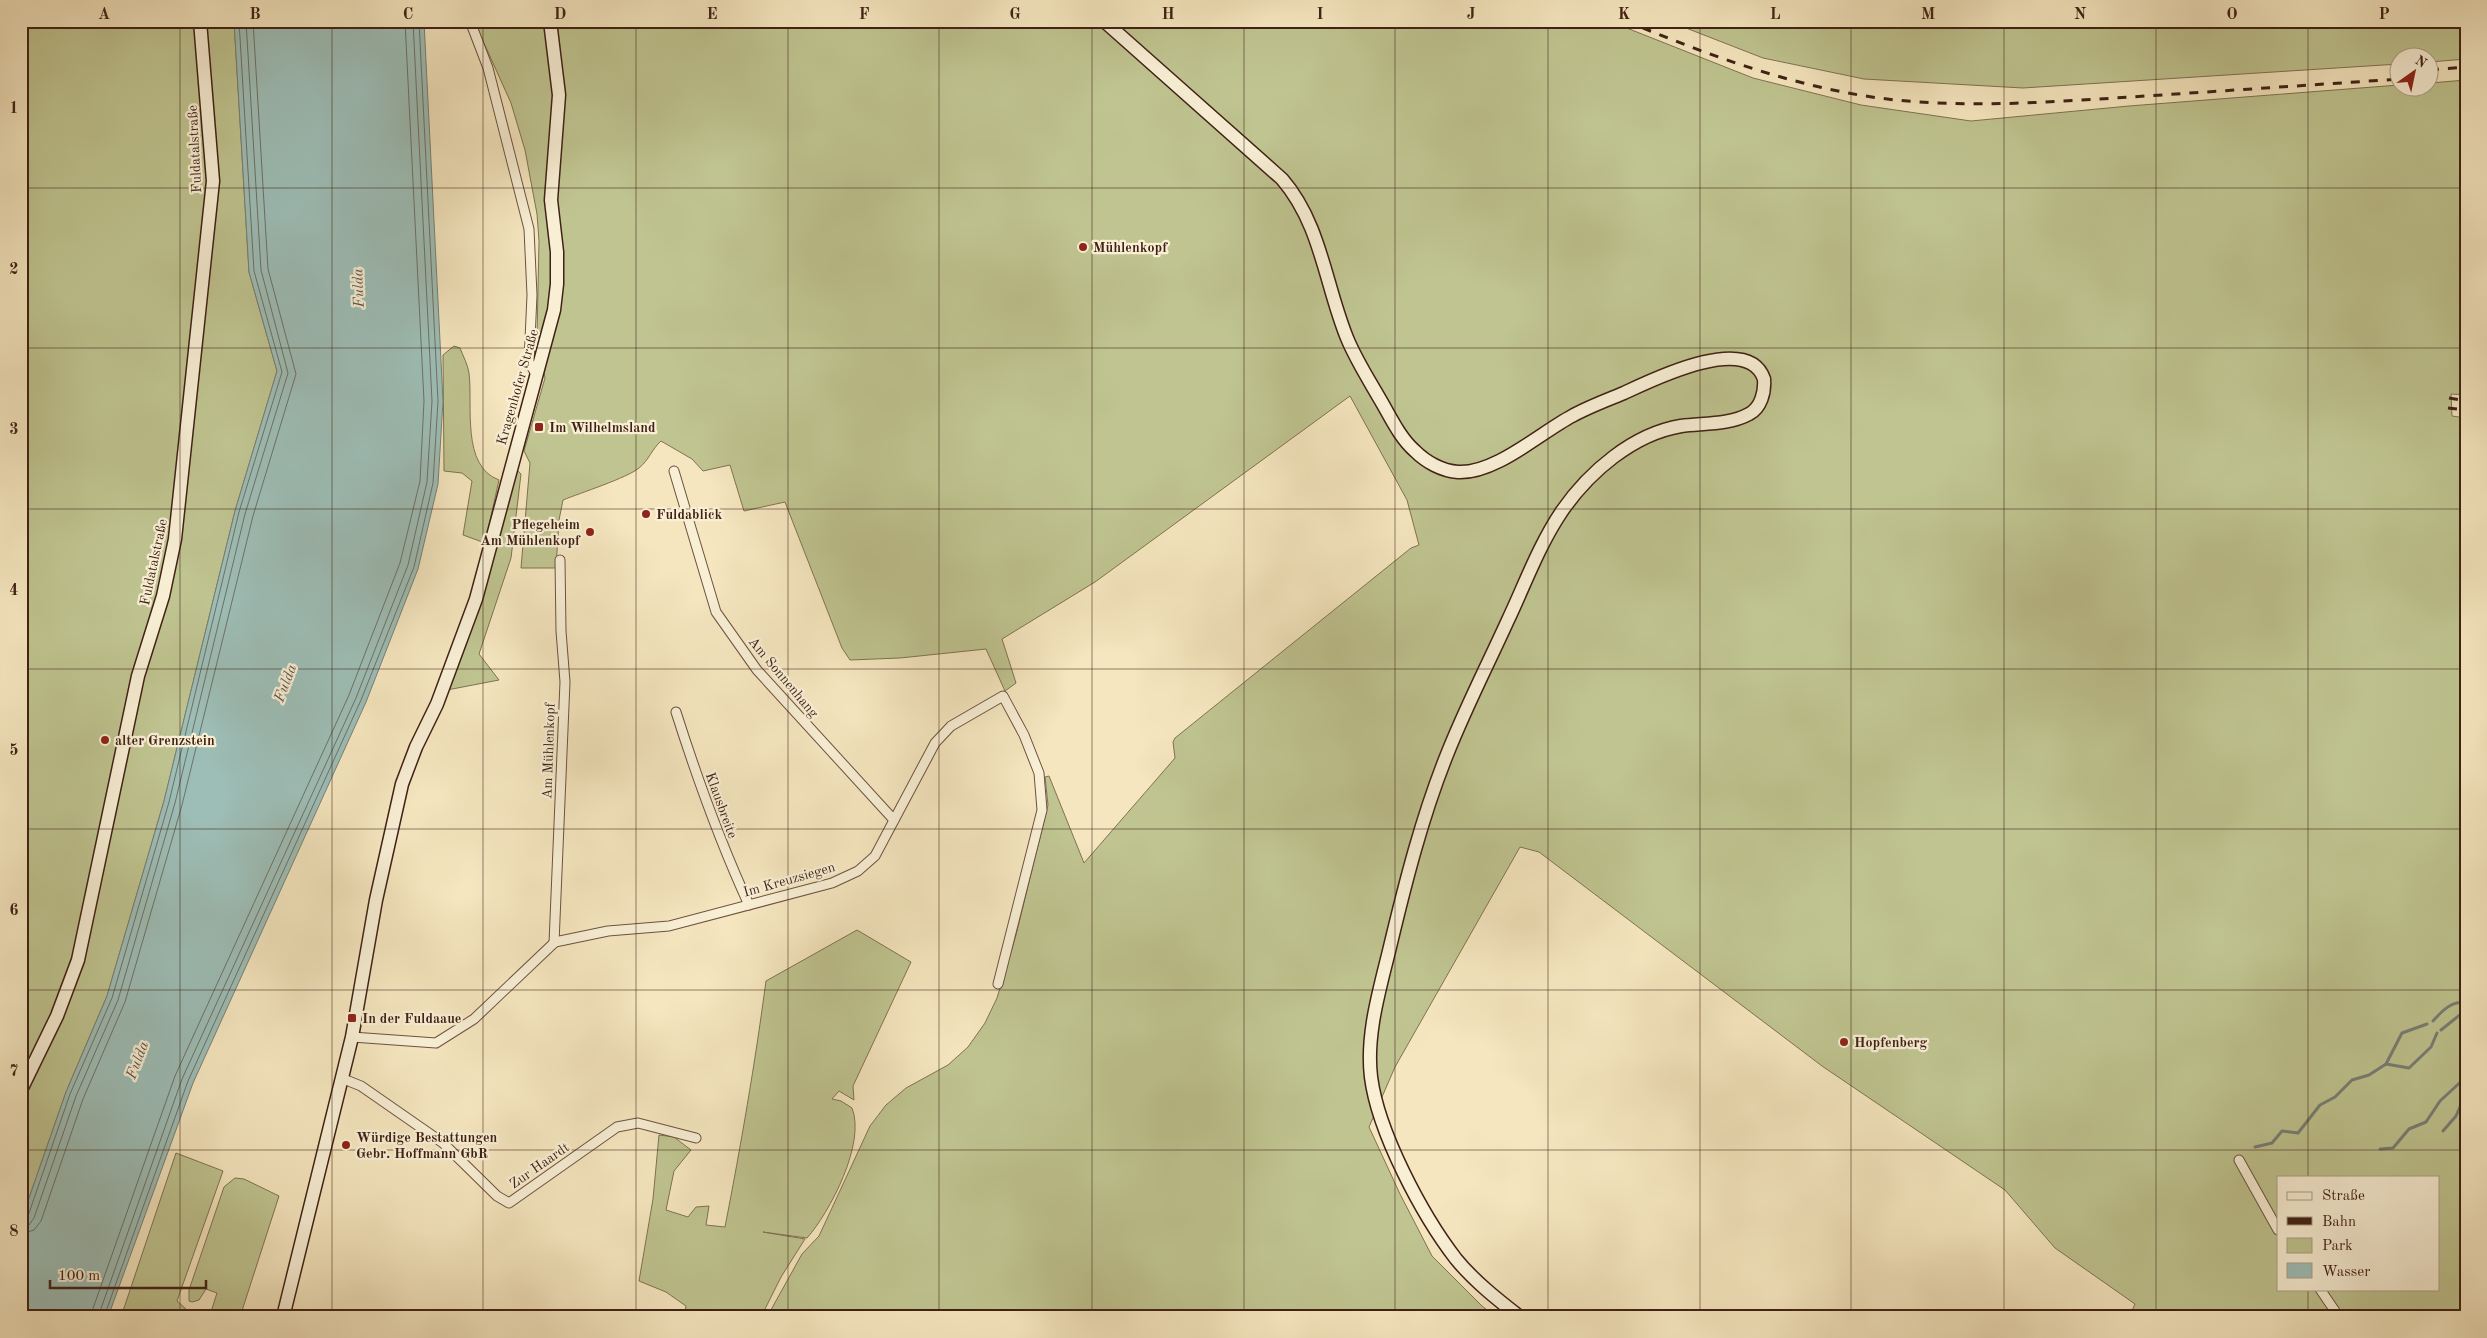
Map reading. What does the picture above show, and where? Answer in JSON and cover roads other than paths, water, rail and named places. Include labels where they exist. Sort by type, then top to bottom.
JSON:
[{"type":"street","name":"Fuldatalstraße","points":[[21,1090],[57,1016],[78,960],[138,676],[163,596],[175,539],[213,181],[200,21]]},
{"type":"street","points":[[470,21],[488,68],[529,230],[532,295],[529,362],[537,376]]},
{"type":"street","name":"Kragenhofer Straße","points":[[352,1037],[376,900],[402,784],[416,747],[437,704],[476,599],[554,310],[557,284],[557,252],[550,200],[559,95],[550,21]]},
{"type":"street","points":[[1104,21],[1282,179],[1293,192],[1313,230],[1347,338],[1360,365],[1407,444],[1420,456],[1437,466],[1461,472],[1494,464],[1572,415],[1671,372],[1704,363],[1722,359],[1741,360],[1754,365],[1764,379],[1761,400],[1750,414],[1729,420],[1669,428],[1638,441],[1621,452],[1592,477],[1563,510],[1544,544],[1448,752],[1424,820],[1399,912],[1377,1002],[1371,1047],[1371,1075],[1375,1099],[1403,1170],[1431,1221],[1457,1260],[1494,1297],[1520,1317]]},
{"type":"street","name":"Am Sonnenhang","points":[[674,471],[716,612],[757,670],[894,820]]},
{"type":"street","name":"Am Mühlenkopf","points":[[554,943],[565,682],[561,631],[560,560]]},
{"type":"street","name":"Im Kreuzsiegen","points":[[352,1037],[436,1043],[474,1019],[554,943],[608,930],[669,926],[832,883],[858,871],[875,856],[935,743],[951,726],[1003,696],[1024,735],[1039,773],[1042,810],[998,984]]},
{"type":"street","name":"Klausbreite","points":[[676,712],[698,784],[718,838],[749,905]]},
{"type":"street","points":[[283,1317],[352,1037]]},
{"type":"street","name":"Zur Haardt","points":[[341,1078],[361,1086],[443,1143],[497,1196],[510,1203],[617,1127],[638,1123],[696,1138]]},
{"type":"street","points":[[2239,1160],[2277,1228]]},
{"type":"street","points":[[2321,1290],[2339,1317]]},
{"type":"water","name":"Fulda","points":[[234,21],[424,21],[443,401],[438,484],[418,569],[366,702],[193,1083],[108,1317],[21,1317],[21,1221],[66,1092],[107,996],[164,801],[235,511],[277,371],[249,272]]},
{"type":"waterway","points":[[2433,1021],[2452,1005],[2466,1003]]},
{"type":"waterway","points":[[2441,1030],[2466,1010]]},
{"type":"waterway","points":[[2386,1064],[2402,1033],[2427,1024]]},
{"type":"waterway","points":[[2255,1147],[2272,1143],[2282,1131],[2298,1133],[2320,1105],[2335,1097],[2352,1080],[2369,1075],[2386,1064],[2409,1068],[2431,1047],[2437,1033]]},
{"type":"waterway","points":[[2380,1149],[2393,1148],[2409,1129],[2426,1122],[2440,1101],[2466,1077]]},
{"type":"waterway","points":[[2443,1131],[2456,1116],[2466,1093]]},
{"type":"railway","points":[[1626,21],[1750,68],[1846,93],[1910,101],[1973,104],[2037,102],[2390,80]]},
{"type":"railway","points":[[2440,69],[2466,67]]},
{"type":"railway","points":[[2449,398],[2466,401]]},
{"type":"railway","points":[[2448,408],[2466,410]]},
{"type":"place","name":"Mühlenkopf","points":[[1083,247]]},
{"type":"place","name":"Im Wilhelmsland","points":[[539,427]]},
{"type":"place","name":"Fuldablick","points":[[646,514]]},
{"type":"place","name":"Pflegeheim Am Mühlenkopf","points":[[590,532]]},
{"type":"place","name":"alter Grenzstein","points":[[105,740]]},
{"type":"place","name":"In der Fuldaaue","points":[[352,1018]]},
{"type":"place","name":"Hopfenberg","points":[[1844,1042]]},
{"type":"place","name":"Würdige Bestattungen Gebr. Hoffmann GbR","points":[[346,1145]]}]
